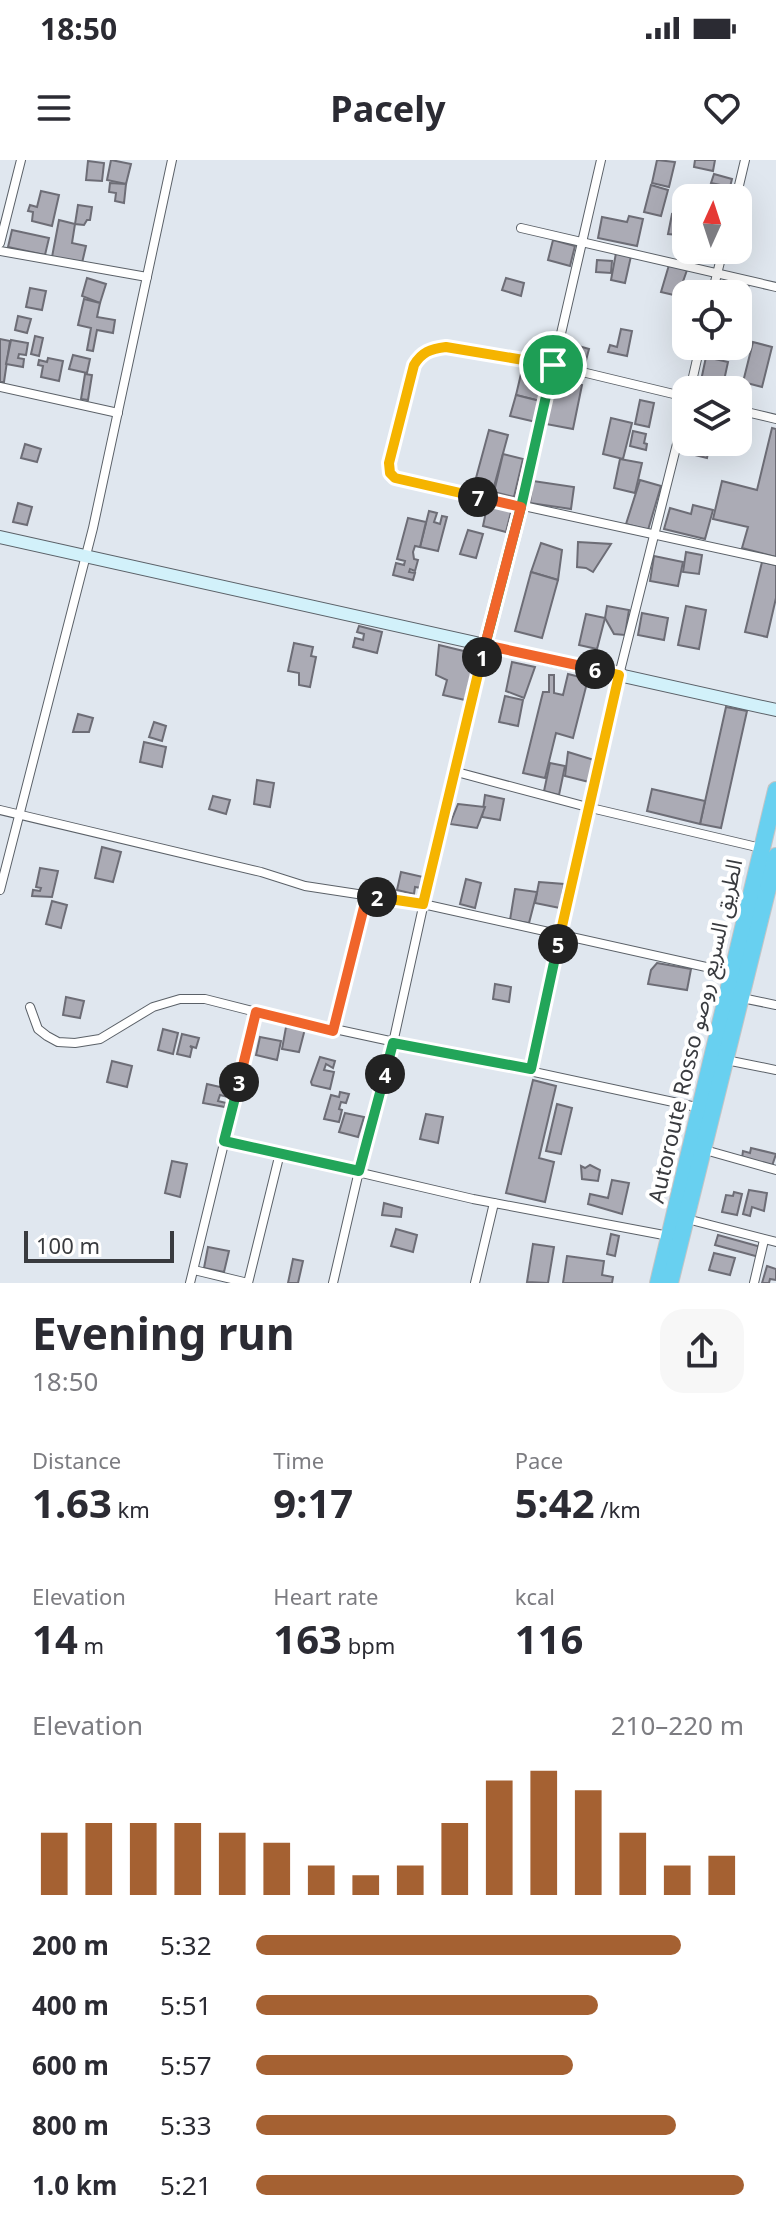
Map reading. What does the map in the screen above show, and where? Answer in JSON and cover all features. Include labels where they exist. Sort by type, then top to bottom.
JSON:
[{"type":"highway","name":"Autoroute Rosso الطريق السريع روصو","points":[[670,1283],[742,998],[771,862],[776,790]]},
{"type":"highway","name":"Autoroute Rosso الطريق السريع روصو","points":[[658,1283],[734,974],[771,862]]},
{"type":"street","points":[[0,243],[21,160]]},
{"type":"street","points":[[0,890],[86,555],[172,160]]},
{"type":"street","points":[[333,1283],[393,1043],[453,771],[521,507],[601,160]]},
{"type":"street","points":[[739,184],[745,160]]},
{"type":"street","points":[[521,228],[776,287]]},
{"type":"street","points":[[0,251],[147,277]]},
{"type":"street","points":[[716,280],[720,264]]},
{"type":"street","points":[[672,394],[553,365],[446,347],[432,348],[420,356],[414,365],[389,463],[390,473],[395,478],[521,507],[776,561]]},
{"type":"street","points":[[0,387],[118,413]]},
{"type":"street","points":[[752,413],[776,419]]},
{"type":"street","points":[[531,1069],[619,675],[674,456]]},
{"type":"street","points":[[0,537],[776,710]]},
{"type":"street","points":[[453,771],[771,862]]},
{"type":"street","points":[[0,810],[261,872],[305,886],[423,904],[734,974]]},
{"type":"street","points":[[333,1031],[367,895]]},
{"type":"street","points":[[742,998],[776,1005]]},
{"type":"street","points":[[30,1007],[38,1029],[58,1042],[75,1043],[100,1039],[153,1007],[180,999],[205,999],[333,1031],[531,1069],[701,1108]]},
{"type":"street","points":[[190,1283],[256,1012]]},
{"type":"street","points":[[726,1060],[776,1070]]},
{"type":"street","points":[[224,1141],[494,1203],[669,1236]]},
{"type":"street","points":[[705,1150],[775,1167]]},
{"type":"street","points":[[194,1270],[248,1283],[280,1153]]},
{"type":"street","points":[[475,1283],[494,1203]]},
{"type":"street","points":[[687,1219],[776,1242]]},
{"type":"street","points":[[754,1283],[764,1240]]},
{"type":"building","points":[[111,160],[131,164],[126,184],[107,180]]},
{"type":"building","points":[[657,160],[675,162],[669,187],[652,183]]},
{"type":"building","points":[[695,160],[715,160],[713,171],[694,167]]},
{"type":"building","points":[[88,161],[104,163],[102,181],[86,180]]},
{"type":"building","points":[[714,174],[732,179],[731,184],[711,183]]},
{"type":"building","points":[[110,183],[126,184],[124,203],[115,201],[116,193],[109,192]]},
{"type":"building","points":[[651,185],[668,190],[661,216],[644,212]]},
{"type":"building","points":[[41,191],[59,195],[52,226],[32,221],[33,212],[28,211],[30,205],[37,207]]},
{"type":"building","points":[[78,205],[92,207],[90,220],[84,225],[75,224]]},
{"type":"building","points":[[672,214],[672,234],[668,234]]},
{"type":"building","points":[[629,216],[643,219],[637,246],[598,238],[602,217],[627,222]]},
{"type":"building","points":[[59,220],[75,224],[72,243],[86,246],[82,263],[52,257]]},
{"type":"building","points":[[12,230],[49,238],[45,255],[8,247]]},
{"type":"building","points":[[553,240],[575,246],[570,266],[548,260]]},
{"type":"building","points":[[616,253],[631,256],[625,283],[611,280]]},
{"type":"building","points":[[597,260],[612,261],[611,273],[596,272]]},
{"type":"building","points":[[669,265],[687,270],[684,280],[672,280],[672,295],[661,292]]},
{"type":"building","points":[[87,278],[106,284],[100,303],[82,296]]},
{"type":"building","points":[[506,278],[524,283],[521,296],[502,290]]},
{"type":"building","points":[[30,288],[46,291],[42,310],[26,307]]},
{"type":"building","points":[[84,299],[100,303],[97,317],[115,320],[113,333],[97,330],[93,351],[87,350],[91,328],[78,325]]},
{"type":"building","points":[[18,316],[31,319],[27,333],[15,330]]},
{"type":"building","points":[[621,329],[632,331],[627,356],[608,352],[610,345],[617,347]]},
{"type":"building","points":[[35,336],[43,338],[39,356],[31,354]]},
{"type":"building","points":[[0,339],[10,341],[4,382],[0,382]]},
{"type":"building","points":[[11,340],[28,343],[26,355],[19,354],[18,358],[24,359],[23,367],[6,364]]},
{"type":"building","points":[[753,342],[772,347],[762,387],[752,384],[752,376],[744,376],[748,360],[752,360]]},
{"type":"building","points":[[568,343],[589,349],[584,368],[562,362]]},
{"type":"building","points":[[73,355],[90,359],[87,373],[69,369]]},
{"type":"building","points":[[48,358],[63,361],[59,381],[41,377],[43,366],[38,365],[39,360],[47,362]]},
{"type":"building","points":[[705,360],[728,362],[725,376],[702,376]]},
{"type":"building","points":[[85,374],[92,375],[88,400],[81,399]]},
{"type":"building","points":[[521,374],[545,379],[540,401],[516,395]]},
{"type":"building","points":[[555,379],[582,385],[573,429],[546,424]]},
{"type":"building","points":[[516,395],[540,401],[536,422],[510,416]]},
{"type":"building","points":[[640,400],[654,403],[649,427],[635,424]]},
{"type":"building","points":[[611,418],[632,423],[623,459],[603,454]]},
{"type":"building","points":[[772,428],[776,429],[776,557],[742,548],[748,527],[713,519],[722,481],[757,490]]},
{"type":"building","points":[[489,430],[508,435],[492,494],[473,489]]},
{"type":"building","points":[[633,431],[646,434],[646,450],[630,446]]},
{"type":"building","points":[[25,444],[41,449],[37,462],[21,458]]},
{"type":"building","points":[[503,454],[523,459],[514,497],[494,492]]},
{"type":"building","points":[[620,459],[642,463],[635,493],[614,488]]},
{"type":"building","points":[[640,480],[661,486],[648,530],[626,524]]},
{"type":"building","points":[[533,481],[574,487],[571,509],[530,503]]},
{"type":"building","points":[[488,502],[512,508],[506,532],[483,526]]},
{"type":"building","points":[[18,503],[32,507],[27,525],[13,522]]},
{"type":"building","points":[[693,505],[713,510],[705,539],[664,529],[670,508],[691,514]]},
{"type":"building","points":[[429,511],[437,513],[434,522],[440,524],[442,516],[447,517],[438,551],[420,547]]},
{"type":"building","points":[[408,518],[426,522],[420,547],[415,546],[413,552],[414,559],[418,560],[415,571],[410,569],[409,572],[415,573],[413,580],[393,575],[396,563],[404,565],[405,561],[397,559]]},
{"type":"building","points":[[468,530],[483,534],[476,558],[460,554]]},
{"type":"building","points":[[578,542],[611,544],[593,572],[577,567]]},
{"type":"building","points":[[541,543],[562,550],[558,580],[531,572]]},
{"type":"building","points":[[686,552],[702,555],[699,574],[683,572]]},
{"type":"building","points":[[654,556],[683,562],[678,586],[650,581]]},
{"type":"building","points":[[762,562],[776,565],[776,598],[767,637],[745,632]]},
{"type":"building","points":[[531,572],[558,580],[542,638],[515,631]]},
{"type":"building","points":[[607,606],[629,610],[625,635],[614,634],[605,618]]},
{"type":"building","points":[[686,606],[706,610],[699,649],[678,645]]},
{"type":"building","points":[[642,613],[668,618],[664,640],[638,635]]},
{"type":"building","points":[[586,614],[605,618],[597,649],[579,645]]},
{"type":"building","points":[[359,626],[382,632],[377,653],[353,647],[355,638],[363,640],[364,634],[357,632]]},
{"type":"building","points":[[294,643],[313,647],[311,656],[316,657],[310,687],[299,685],[299,673],[288,671]]},
{"type":"building","points":[[439,645],[476,654],[465,700],[443,695],[447,680],[436,675]]},
{"type":"building","points":[[512,662],[535,667],[524,698],[506,691]]},
{"type":"building","points":[[568,674],[588,679],[573,738],[556,733],[545,778],[523,773],[543,692],[549,692],[549,675],[554,675],[554,693],[563,695]]},
{"type":"building","points":[[505,696],[523,700],[518,726],[499,722]]},
{"type":"building","points":[[726,707],[747,711],[721,828],[700,824]]},
{"type":"building","points":[[78,714],[93,718],[89,732],[73,732]]},
{"type":"building","points":[[154,722],[166,726],[162,741],[149,737]]},
{"type":"building","points":[[144,742],[166,747],[162,767],[140,762]]},
{"type":"building","points":[[568,752],[594,760],[589,782],[565,776]]},
{"type":"building","points":[[550,763],[565,766],[559,795],[544,791]]},
{"type":"building","points":[[257,780],[274,783],[270,807],[254,804]]},
{"type":"building","points":[[652,789],[705,801],[700,824],[647,811]]},
{"type":"building","points":[[485,795],[504,799],[500,820],[482,817]]},
{"type":"building","points":[[213,796],[230,800],[226,814],[209,809]]},
{"type":"building","points":[[458,804],[485,807],[477,828],[450,824]]},
{"type":"building","points":[[102,847],[121,852],[113,882],[95,878]]},
{"type":"building","points":[[40,868],[58,871],[52,897],[32,896],[33,890],[40,891],[41,888],[36,887]]},
{"type":"building","points":[[401,872],[423,877],[421,888],[415,887],[414,894],[397,890]]},
{"type":"building","points":[[466,879],[481,883],[475,908],[460,904]]},
{"type":"building","points":[[539,882],[564,884],[560,908],[535,903]]},
{"type":"building","points":[[515,889],[537,892],[529,923],[510,920]]},
{"type":"building","points":[[52,901],[67,905],[61,928],[46,924]]},
{"type":"building","points":[[657,963],[691,969],[687,990],[648,984],[651,970]]},
{"type":"building","points":[[495,984],[511,987],[509,1002],[493,999]]},
{"type":"building","points":[[66,997],[84,1001],[80,1018],[63,1015]]},
{"type":"building","points":[[295,1022],[306,1025],[299,1052],[282,1049],[286,1027],[294,1028]]},
{"type":"building","points":[[163,1029],[178,1033],[173,1054],[158,1050]]},
{"type":"building","points":[[182,1034],[199,1038],[196,1048],[190,1046],[190,1057],[177,1054]]},
{"type":"building","points":[[260,1037],[281,1041],[277,1060],[256,1055]]},
{"type":"building","points":[[320,1057],[335,1061],[333,1068],[326,1064],[324,1070],[334,1072],[330,1089],[312,1085],[311,1082]]},
{"type":"building","points":[[112,1061],[132,1066],[127,1087],[107,1082]]},
{"type":"building","points":[[533,1080],[556,1086],[539,1158],[554,1162],[545,1202],[506,1193]]},
{"type":"building","points":[[207,1084],[229,1089],[228,1097],[220,1095],[218,1101],[226,1103],[225,1107],[203,1103]]},
{"type":"building","points":[[340,1092],[349,1094],[346,1103],[341,1102],[339,1122],[324,1119],[331,1095],[339,1097]]},
{"type":"building","points":[[557,1104],[572,1108],[561,1154],[546,1151]]},
{"type":"building","points":[[345,1113],[364,1117],[358,1137],[339,1132]]},
{"type":"building","points":[[426,1114],[443,1117],[438,1143],[420,1139]]},
{"type":"building","points":[[751,1148],[776,1154],[772,1166],[742,1158],[743,1151],[750,1153]]},
{"type":"building","points":[[172,1161],[187,1164],[180,1197],[165,1193]]},
{"type":"building","points":[[590,1165],[600,1170],[598,1181],[582,1179],[581,1166],[585,1168]]},
{"type":"building","points":[[612,1180],[629,1183],[622,1214],[588,1204],[590,1194],[608,1198]]},
{"type":"building","points":[[749,1190],[767,1193],[764,1211],[752,1207],[750,1216],[743,1214]]},
{"type":"building","points":[[734,1192],[742,1194],[737,1215],[722,1212],[726,1195],[733,1196]]},
{"type":"building","points":[[384,1203],[402,1208],[401,1217],[382,1215]]},
{"type":"building","points":[[396,1229],[417,1235],[413,1252],[391,1246]]},
{"type":"building","points":[[611,1234],[619,1236],[615,1256],[607,1254]]},
{"type":"building","points":[[718,1235],[761,1247],[759,1257],[715,1245]]},
{"type":"building","points":[[533,1244],[554,1247],[548,1283],[527,1282]]},
{"type":"building","points":[[208,1247],[229,1251],[224,1272],[204,1268]]},
{"type":"building","points":[[714,1253],[735,1258],[730,1275],[709,1270]]},
{"type":"building","points":[[567,1256],[604,1261],[602,1275],[613,1277],[612,1283],[563,1283]]},
{"type":"building","points":[[293,1259],[303,1261],[298,1283],[288,1283]]},
{"type":"building","points":[[767,1266],[776,1269],[776,1280],[762,1283]]},
{"type":"route","points":[[553,365],[446,347],[432,348],[420,356],[414,365],[389,463],[390,473],[395,478],[521,507],[503,576],[485,645],[619,675],[531,1069],[393,1043],[359,1171],[224,1141],[256,1012],[333,1031],[367,895],[423,904],[453,771],[485,645],[521,507],[553,365]]}]
